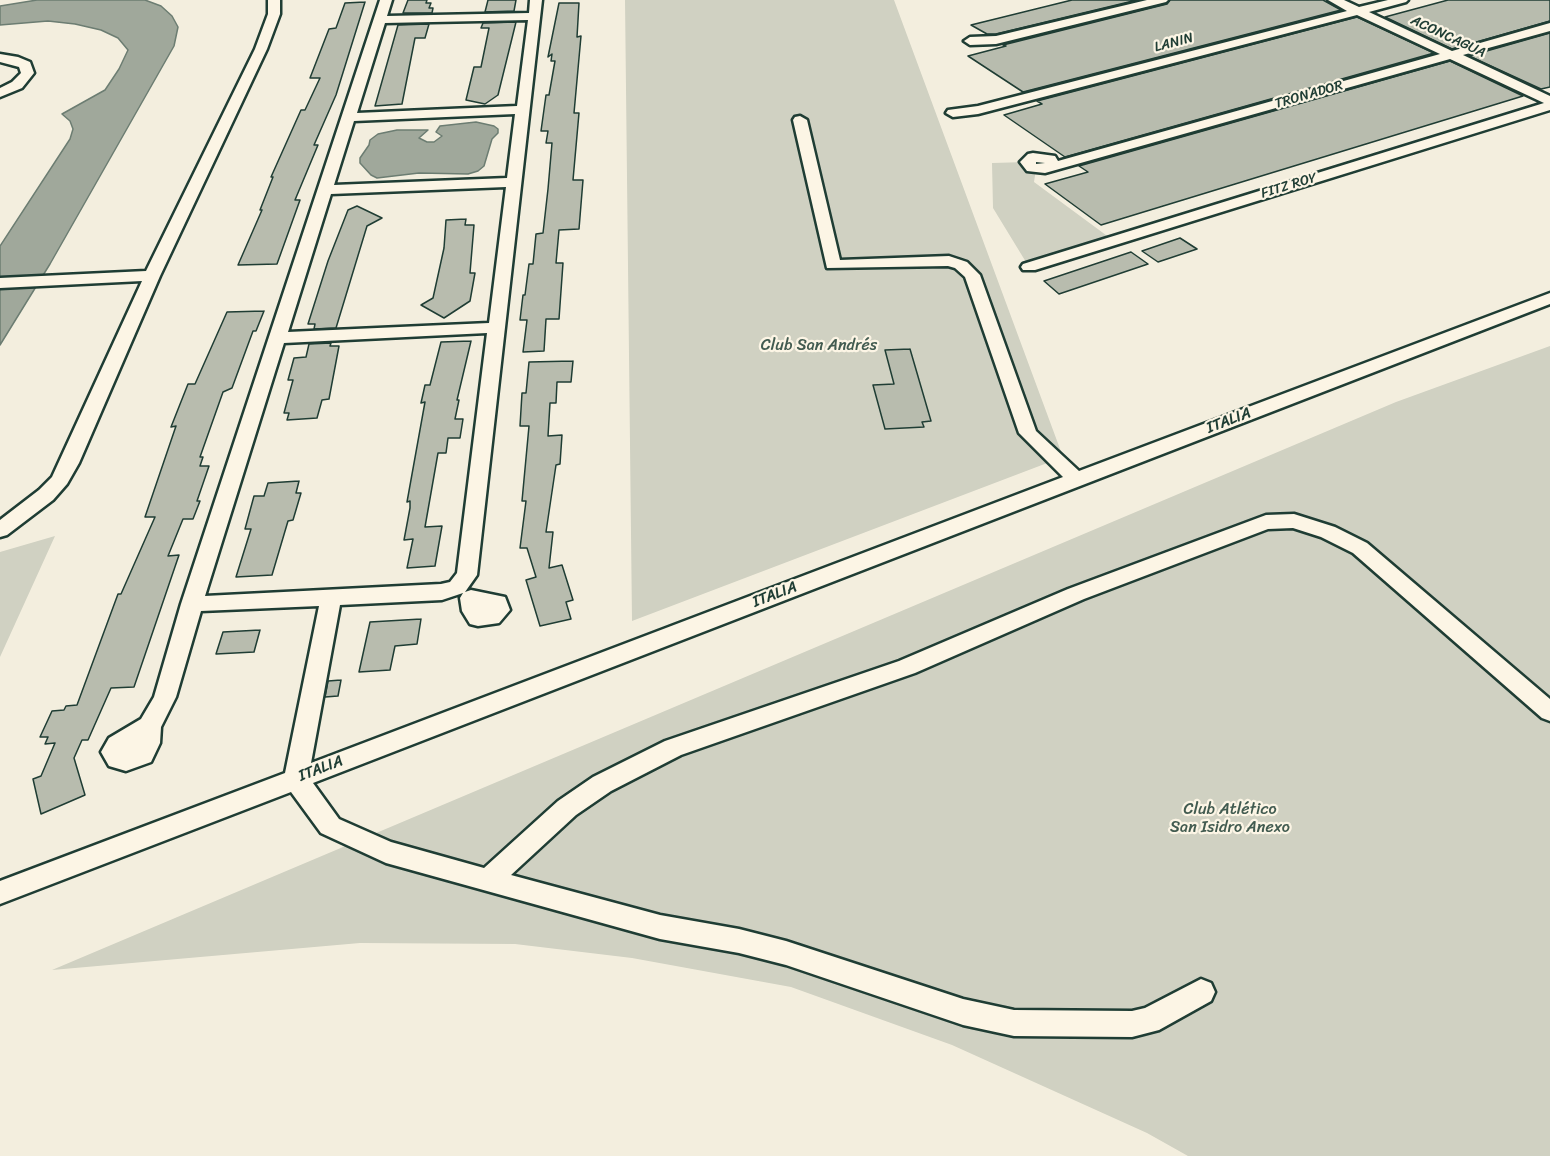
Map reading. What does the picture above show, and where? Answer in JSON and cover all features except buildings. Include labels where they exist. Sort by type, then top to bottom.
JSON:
[{"type":"street","points":[[0,530],[29,510],[60,480],[83,435],[152,276],[261,49],[274,14],[274,0]]},
{"type":"street","points":[[149,725],[165,698],[192,604],[386,0]]},
{"type":"street","points":[[970,41],[996,40],[1162,0]]},
{"type":"street","name":"ACONCAGUA","points":[[1334,0],[1361,6],[1458,52],[1550,90]]},
{"type":"street","name":"LANIN","points":[[953,113],[978,110],[1361,6],[1402,0]]},
{"type":"street","points":[[192,604],[464,592],[535,8],[379,20]]},
{"type":"street","name":"TRONADOR","points":[[1051,163],[1068,163],[1550,27]]},
{"type":"street","name":"ACONCAGUA","points":[[1458,52],[1550,103]]},
{"type":"street","points":[[0,58],[26,65],[28,73],[17,85],[0,93]]},
{"type":"street","name":"FITZ ROY","points":[[1029,267],[1550,103]]},
{"type":"street","points":[[349,117],[523,111]]},
{"type":"street","points":[[800,120],[833,265],[949,261],[961,265],[972,275],[1028,433],[1077,480]]},
{"type":"street","points":[[326,190],[514,182]]},
{"type":"street","points":[[0,283],[152,276]]},
{"type":"street","name":"ITALIA","points":[[0,893],[1550,298]]},
{"type":"street","points":[[279,338],[496,328]]},
{"type":"street","points":[[488,880],[567,808],[602,784],[673,748],[907,667],[1076,594],[1266,522],[1294,521],[1328,532],[1359,548],[1550,712]]},
{"type":"street","points":[[331,598],[296,779],[330,826],[386,852],[660,927],[739,941],[786,953],[963,1012],[1014,1023],[1132,1024],[1149,1021],[1201,992]]},
{"type":"green space","name":"Club San Andrés","points":[[625,0],[894,0],[1063,457],[632,621]]},
{"type":"green space","points":[[1027,162],[1036,169],[1034,182],[1114,241],[1029,267],[993,208],[992,163]]},
{"type":"green space","name":"Club Atlético San Isidro Anexo","points":[[1550,346],[1550,1156],[1188,1156],[1147,1133],[952,1045],[791,987],[632,958],[515,944],[360,943],[52,970],[1396,402]]},
{"type":"green space","points":[[55,536],[0,657],[0,552]]},
{"type":"shaded area","points":[[37,0],[145,0],[161,6],[172,16],[178,27],[174,46],[50,264],[0,345],[0,246],[70,139],[73,129],[70,121],[62,114],[105,90],[128,50],[118,38],[101,30],[75,24],[48,21],[0,25],[0,6]]},
{"type":"shaded area","points":[[476,122],[498,129],[498,133],[492,139],[484,166],[478,171],[468,174],[419,173],[377,178],[360,163],[360,158],[370,140],[378,134],[397,130],[428,130],[419,138],[427,142],[434,142],[442,136],[436,132],[440,126]]}]
